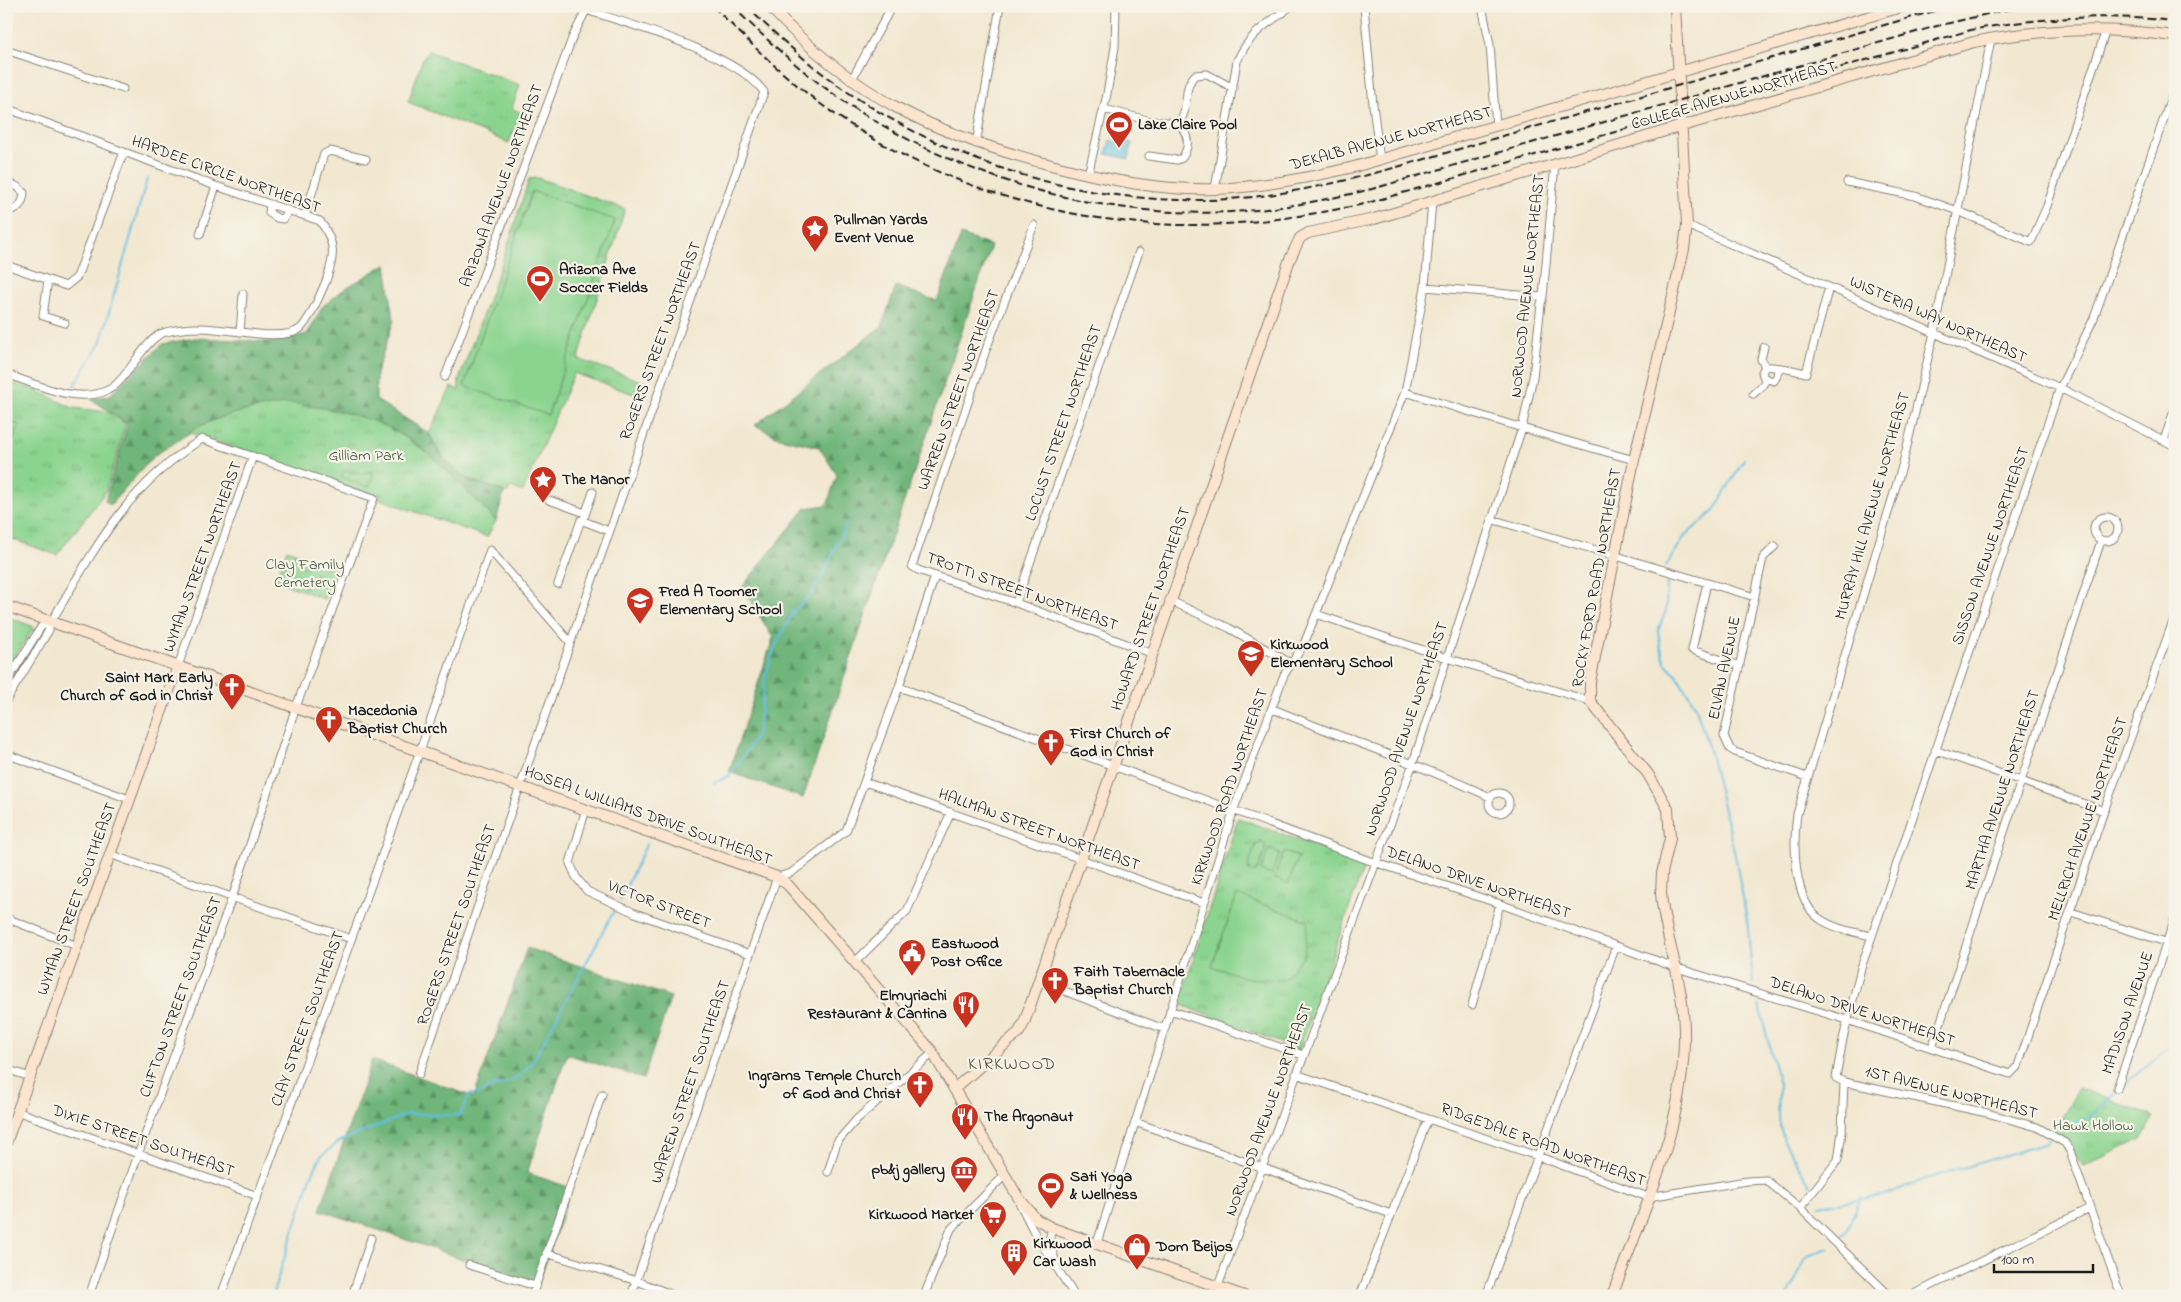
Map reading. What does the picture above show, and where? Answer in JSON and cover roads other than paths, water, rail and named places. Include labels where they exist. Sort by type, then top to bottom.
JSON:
[{"type":"street","points":[[852,81],[892,6]]},
{"type":"street","points":[[976,144],[1000,6]]},
{"type":"street","points":[[1088,175],[1104,109],[1115,48],[1116,6]]},
{"type":"street","points":[[1278,6],[1283,12]]},
{"type":"street","points":[[1215,189],[1237,61],[1245,43],[1262,25],[1291,6]]},
{"type":"street","points":[[1364,6],[1380,160]]},
{"type":"street","points":[[1482,6],[1490,45],[1496,126]]},
{"type":"street","name":"ROCKY FORD ROAD NORTHEAST","points":[[1612,1296],[1660,1168],[1683,1062],[1684,1013],[1677,968],[1661,893],[1662,873],[1670,838],[1668,809],[1648,774],[1590,701],[1594,660],[1634,460],[1684,249],[1687,225],[1675,6]]},
{"type":"street","name":"DEKALB AVENUE NORTHEAST","points":[[770,7],[818,55],[852,81],[902,112],[976,144],[1088,175],[1146,186],[1215,189],[1302,180],[1380,160],[1679,72],[1871,11],[1905,6]]},
{"type":"street","name":"ARIZONA AVENUE NORTHEAST","points":[[445,377],[572,36],[587,8]]},
{"type":"street","name":"ROGERS STREET NORTHEAST","points":[[521,786],[609,530],[764,92],[753,79],[728,62],[587,8]]},
{"type":"street","points":[[1847,182],[1915,196],[1958,211],[2031,242],[2047,206],[2106,30]]},
{"type":"street","name":"COLLEGE AVENUE NORTHEAST","points":[[1308,233],[1374,219],[1682,126],[1991,39],[2047,31],[2106,30],[2175,36]]},
{"type":"street","name":"MURRAY HILL AVENUE NORTHEAST","points":[[1871,936],[1838,928],[1819,919],[1808,906],[1799,881],[1793,840],[1797,814],[1807,777],[1903,463],[1934,333],[1991,39]]},
{"type":"street","points":[[6,50],[123,89]]},
{"type":"street","points":[[1179,123],[1182,118],[1188,85],[1195,75],[1207,74],[1233,88]]},
{"type":"street","name":"SISSON AVENUE NORTHEAST","points":[[1844,1082],[1836,1078],[1848,1020],[1871,936],[2060,388],[2092,322],[2175,87]]},
{"type":"street","name":"HARDEE CIRCLE NORTHEAST","points":[[6,108],[216,186],[320,221],[329,234],[333,247],[333,258],[317,300],[300,328],[289,333],[183,328],[163,332],[146,347],[110,390],[85,396],[60,392],[6,374]]},
{"type":"street","points":[[1104,109],[1151,122],[1179,123]]},
{"type":"street","points":[[1149,156],[1177,160],[1182,158],[1188,141],[1179,123]]},
{"type":"street","points":[[305,216],[324,154],[330,151],[366,160]]},
{"type":"street","points":[[6,265],[66,286],[78,277],[124,152]]},
{"type":"street","name":"NORWOOD AVENUE NORTHEAST","points":[[1218,1286],[1412,766],[1522,428],[1529,402],[1543,297],[1555,164]]},
{"type":"street","points":[[6,185],[10,183],[18,186],[24,193],[20,206],[16,210],[6,211]]},
{"type":"street","points":[[200,234],[216,186]]},
{"type":"street","name":"KIRKWOOD ROAD NORTHEAST","points":[[1096,1243],[1234,809],[1273,709],[1284,675],[1304,644],[1405,392],[1425,287],[1432,201]]},
{"type":"street","points":[[270,204],[269,214],[276,218],[283,219],[289,210]]},
{"type":"street","name":"WARREN STREET NORTHEAST","points":[[912,566],[987,347],[1034,225]]},
{"type":"street","name":"WISTERIA WAY NORTHEAST","points":[[1687,225],[2060,388],[2175,446]]},
{"type":"street","name":"HOWARD STREET NORTHEAST","points":[[954,1089],[1019,1032],[1290,259],[1300,238],[1308,233]]},
{"type":"street","name":"LOCUST STREET NORTHEAST","points":[[1016,603],[1139,252]]},
{"type":"street","points":[[48,280],[43,316],[65,323]]},
{"type":"street","points":[[1425,287],[1543,297]]},
{"type":"street","points":[[1765,367],[1773,366],[1778,369],[1789,369],[1806,373],[1829,287]]},
{"type":"street","points":[[240,332],[242,294]]},
{"type":"street","points":[[1764,346],[1761,359],[1765,367]]},
{"type":"street","points":[[1765,367],[1762,372],[1766,380]]},
{"type":"street","points":[[1766,380],[1774,381],[1778,369]]},
{"type":"street","points":[[1753,394],[1761,388],[1766,380]]},
{"type":"street","points":[[1405,392],[1634,460]]},
{"type":"street","points":[[2164,440],[2175,408]]},
{"type":"street","points":[[6,683],[41,627],[54,617],[108,528],[131,498],[156,472],[202,438],[253,456]]},
{"type":"street","name":"CLIFTON STREET SOUTHEAST","points":[[89,1296],[139,1153],[233,897],[296,708],[374,498],[253,456]]},
{"type":"street","name":"WYMAN STREET NORTHEAST","points":[[178,666],[253,456]]},
{"type":"street","points":[[558,584],[593,492]]},
{"type":"street","points":[[549,500],[586,513]]},
{"type":"street","points":[[1491,519],[1754,597]]},
{"type":"street","points":[[582,521],[609,530]]},
{"type":"street","name":"MARTHA AVENUE NORTHEAST","points":[[1932,1048],[2100,541]]},
{"type":"street","name":"ELVAN AVENUE","points":[[1775,546],[1763,558],[1724,736],[1730,749],[1807,777]]},
{"type":"street","name":"CLAY STREET SOUTHEAST","points":[[221,1296],[420,750],[490,550],[570,642]]},
{"type":"street","name":"TROTTI STREET NORTHEAST","points":[[912,566],[918,570],[1016,603],[1151,653]]},
{"type":"street","points":[[777,877],[791,873],[846,831],[899,687],[935,576]]},
{"type":"street","points":[[1707,584],[1692,650],[1740,666]]},
{"type":"street","points":[[1169,600],[1229,628],[1292,664]]},
{"type":"street","name":"HOSEA L WILLIAMS DRIVE SOUTHEAST","points":[[6,606],[777,877],[788,885],[933,1053],[1018,1197],[1036,1218],[1052,1228],[1244,1296]]},
{"type":"street","points":[[1316,614],[1448,658],[1590,701]]},
{"type":"street","name":"MELLRICH AVENUE NORTHEAST","points":[[2029,1032],[2104,810],[2175,616]]},
{"type":"street","points":[[6,701],[49,630],[48,621]]},
{"type":"street","name":"WYMAN STREET SOUTHEAST","points":[[7,1141],[178,666]]},
{"type":"street","name":"DELANO DRIVE NORTHEAST","points":[[899,687],[1234,809],[1376,863],[1500,904],[1677,968],[1848,1020],[2010,1074],[2018,1066],[2029,1032]]},
{"type":"street","points":[[1273,709],[1412,766],[1437,773],[1490,797]]},
{"type":"street","points":[[1935,750],[2104,810]]},
{"type":"street","points":[[6,754],[129,799]]},
{"type":"street","name":"HALLMAN STREET NORTHEAST","points":[[865,782],[1204,903]]},
{"type":"street","name":"ROGERS STREET SOUTHEAST","points":[[419,1074],[521,786]]},
{"type":"street","name":"VICTOR STREET","points":[[586,809],[570,863],[576,877],[587,891],[627,909],[750,954]]},
{"type":"street","points":[[854,963],[908,911],[951,812]]},
{"type":"street","points":[[109,854],[351,939]]},
{"type":"street","name":"WARREN STREET SOUTHEAST","points":[[632,1296],[777,877]]},
{"type":"street","points":[[1472,1005],[1500,904]]},
{"type":"street","points":[[2071,912],[2175,945]]},
{"type":"street","points":[[6,918],[76,946]]},
{"type":"street","name":"MADISON AVENUE","points":[[2117,1088],[2175,918]]},
{"type":"street","points":[[1486,1296],[1616,946]]},
{"type":"street","points":[[1038,981],[1164,1029]]},
{"type":"street","points":[[1170,1010],[1303,1055]]},
{"type":"street","points":[[828,1172],[837,1142],[857,1119],[933,1053]]},
{"type":"street","points":[[6,1069],[30,1077]]},
{"type":"street","name":"RIDGEDALE ROAD NORTHEAST","points":[[1296,1074],[1537,1156],[1648,1197],[1761,1179],[1770,1181],[1890,1296]]},
{"type":"street","points":[[1800,1208],[1838,1160],[1842,1132],[1844,1082]]},
{"type":"street","name":"1ST AVENUE NORTHEAST","points":[[1844,1082],[1988,1112],[2037,1127],[2056,1136],[2065,1143],[2070,1151],[2121,1296]]},
{"type":"street","points":[[532,1296],[602,1094]]},
{"type":"street","name":"DIXIE STREET SOUTHEAST","points":[[19,1112],[258,1196]]},
{"type":"street","points":[[1360,1296],[1428,1119]]},
{"type":"street","points":[[1135,1122],[1390,1214]]},
{"type":"street","points":[[924,1296],[950,1229],[1005,1175]]},
{"type":"street","points":[[1018,1197],[1030,1227],[1075,1296]]},
{"type":"street","points":[[1910,1296],[2090,1208]]},
{"type":"street","points":[[1052,1228],[1049,1241],[1058,1268]]},
{"type":"street","points":[[352,1296],[371,1238]]},
{"type":"street","points":[[546,1253],[637,1281],[676,1296]]},
{"type":"street","points":[[470,1265],[535,1286]]},
{"type":"water","name":"Lake Claire Pool","points":[[1110,140],[1124,144],[1125,141],[1132,143],[1129,159],[1106,154]]},
{"type":"waterway","points":[[74,386],[100,344],[147,179]]},
{"type":"waterway","points":[[1666,566],[1685,536],[1714,511],[1744,459]]},
{"type":"waterway","points":[[714,783],[729,776],[749,748],[758,731],[765,677],[775,647],[793,612],[810,595],[822,576],[846,525]]},
{"type":"waterway","points":[[1667,577],[1666,610],[1658,631],[1660,644],[1665,663],[1676,674],[1695,705],[1709,749],[1735,855],[1747,920],[1753,983]]},
{"type":"waterway","points":[[620,900],[647,843]]},
{"type":"waterway","points":[[272,1296],[311,1177],[321,1156],[340,1141],[408,1114],[460,1115],[470,1094],[479,1094],[520,1075],[532,1063],[614,911]]},
{"type":"waterway","points":[[1759,1005],[1779,1084],[1778,1119],[1784,1141],[1810,1185]]},
{"type":"waterway","points":[[2121,1087],[2175,1042]]},
{"type":"waterway","points":[[2053,1127],[2080,1121],[2097,1110],[2118,1090]]},
{"type":"waterway","points":[[1819,1206],[1885,1195],[1922,1180],[2046,1143],[2049,1138]]},
{"type":"waterway","points":[[1842,1235],[1846,1232],[1861,1197]]},
{"type":"waterway","points":[[1788,1296],[1806,1257],[1830,1247]]},
{"type":"railway","points":[[713,6],[807,94],[862,132],[905,156],[949,176],[996,194],[1043,207],[1092,217],[1140,223],[1189,225],[1277,219],[1364,204],[1971,30],[2022,22],[2072,18],[2098,17],[2175,21]]},
{"type":"railway","points":[[732,6],[789,59],[835,95],[896,133],[944,157],[994,176],[1045,192],[1097,204],[1150,210],[1204,213],[1257,210],[1286,206],[1372,189],[1937,26],[2000,11],[2035,6]]},
{"type":"railway","points":[[746,6],[791,48],[839,86],[887,117],[938,143],[992,165],[1047,182],[1103,193],[1160,199],[1218,200],[1275,194],[1335,183],[1955,6]]},
{"type":"railway","points":[[2156,6],[2175,9]]},
{"type":"place","name":"Lake Claire Pool","points":[[1119,149]]},
{"type":"place","name":"Pullman Yards Event Venue","points":[[815,253]]},
{"type":"place","name":"Arizona Ave Soccer Fields","points":[[540,303]]},
{"type":"place","name":"The Manor","points":[[543,504]]},
{"type":"place","name":"Fred A Toomer Elementary School","points":[[640,625]]},
{"type":"place","name":"Kirkwood Elementary School","points":[[1251,678]]},
{"type":"place","name":"Saint Mark Early Church of God in Christ","points":[[232,711]]},
{"type":"place","name":"Macedonia Baptist Church","points":[[329,744]]},
{"type":"place","name":"First Church of God in Christ","points":[[1051,767]]},
{"type":"place","name":"Eastwood Post Office","points":[[912,977]]},
{"type":"place","name":"Faith Tabernacle Baptist Church","points":[[1055,1005]]},
{"type":"place","name":"Elmyriachi Restaurant & Cantina","points":[[966,1029]]},
{"type":"place","name":"Ingrams Temple Church of God and Christ","points":[[920,1109]]},
{"type":"place","name":"The Argonaut","points":[[965,1141]]},
{"type":"place","name":"pb&j gallery","points":[[964,1194]]},
{"type":"place","name":"Sati Yoga & Wellness","points":[[1051,1210]]},
{"type":"place","name":"Kirkwood Market","points":[[993,1239]]},
{"type":"place","name":"Dom Beijos","points":[[1137,1271]]},
{"type":"place","name":"Kirkwood Car Wash","points":[[1014,1277]]},
{"type":"district","name":"KIRKWOOD","points":[[1012,1065]]},
{"type":"park label","name":"Gilliam Park","points":[[366,456]]},
{"type":"park label","name":"Clay Family Cemetery","points":[[305,574]]},
{"type":"park label","name":"Hawk Hollow","points":[[2093,1126]]}]
